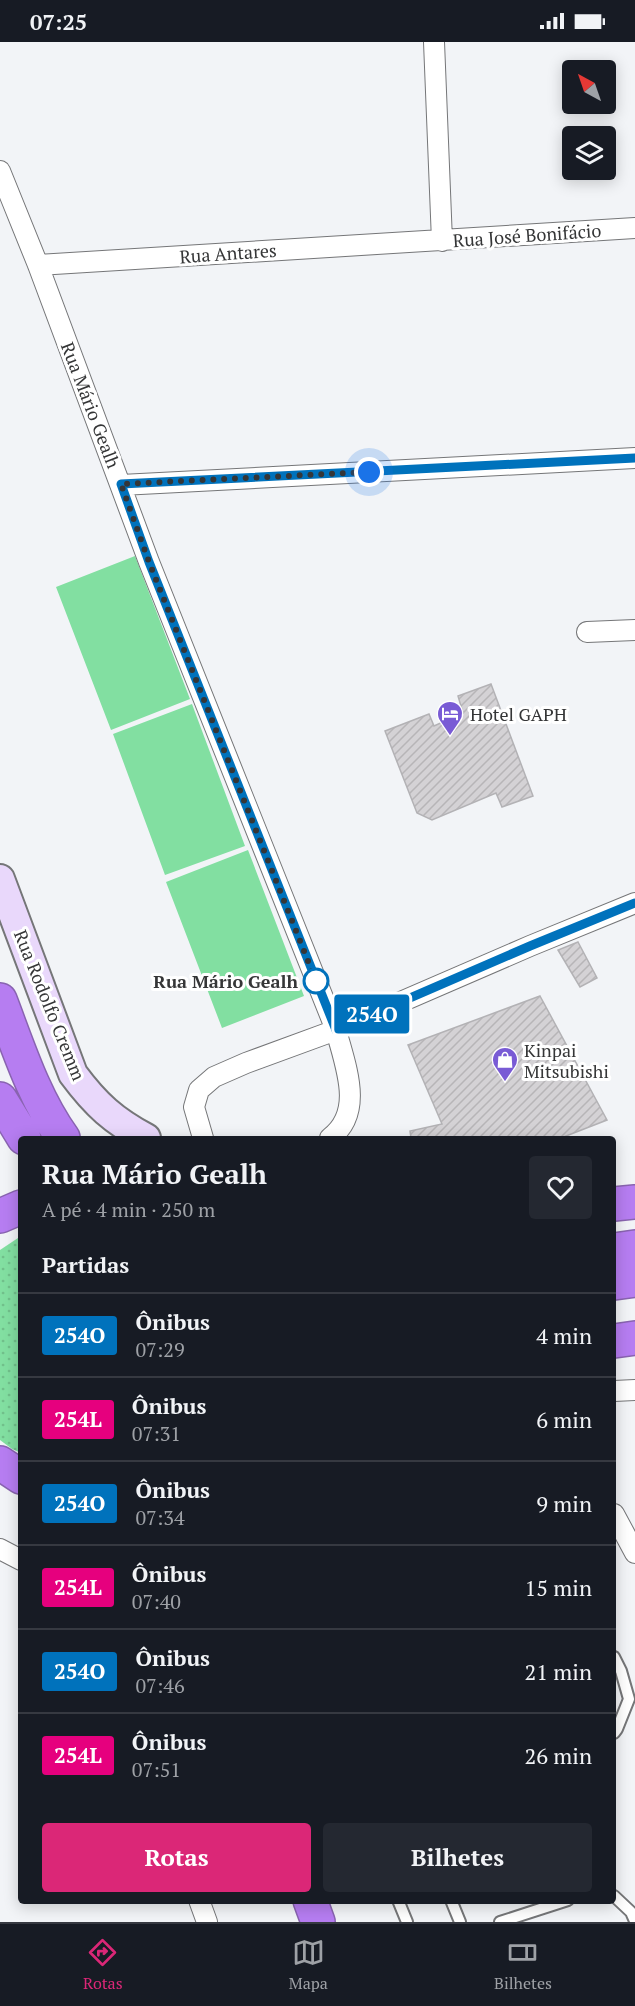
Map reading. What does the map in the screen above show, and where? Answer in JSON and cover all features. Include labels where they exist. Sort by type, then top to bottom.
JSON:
[{"type":"highway","points":[[3,1009],[31,1078],[59,1133]]},
{"type":"highway","points":[[0,1098],[23,1136]]},
{"type":"highway","points":[[616,1204],[635,1202]]},
{"type":"highway","points":[[0,1216],[18,1208]]},
{"type":"highway","points":[[616,1250],[635,1247]]},
{"type":"highway","points":[[616,1283],[635,1280]]},
{"type":"highway","points":[[616,1341],[635,1338]]},
{"type":"highway","points":[[0,1463],[18,1475]]},
{"type":"highway","points":[[311,1904],[318,1922]]},
{"type":"street","points":[[434,42],[442,240]]},
{"type":"street","name":"Rua Mário Gealh","points":[[0,171],[38,265],[149,562],[336,1030],[349,1077],[350,1095],[347,1118],[333,1136]]},
{"type":"street","name":"Rua José Bonifácio","points":[[418,242],[635,228]]},
{"type":"street","name":"Rua Antares","points":[[38,265],[418,242]]},
{"type":"street","points":[[121,484],[635,458]]},
{"type":"street","points":[[587,632],[635,630]]},
{"type":"street","name":"Rua Rodolfo Cremm","points":[[0,879],[74,1074],[91,1098],[124,1126],[142,1136]]},
{"type":"street","points":[[202,1136],[194,1107],[199,1090],[214,1077],[336,1030],[635,903]]},
{"type":"street","points":[[616,1518],[635,1553]]},
{"type":"street","points":[[0,1549],[18,1558]]},
{"type":"street","points":[[200,1904],[207,1922]]},
{"type":"lane","points":[[616,1661],[629,1699],[616,1730]]},
{"type":"lane","points":[[616,1898],[631,1912],[635,1921]]},
{"type":"lane","points":[[400,1904],[407,1922]]},
{"type":"lane","points":[[453,1904],[460,1922]]},
{"type":"lane","points":[[500,1922],[556,1904]]},
{"type":"green space","points":[[135,556],[190,699],[111,730],[56,587]]},
{"type":"green space","points":[[192,704],[245,846],[165,875],[113,734]]},
{"type":"green space","points":[[248,850],[304,996],[222,1028],[166,882]]},
{"type":"green space","points":[[18,1238],[18,1452],[0,1440],[0,1250]]},
{"type":"building","points":[[491,684],[533,796],[502,807],[496,793],[432,820],[417,813],[385,731],[429,714],[434,726],[463,713],[458,696]]},
{"type":"building","points":[[578,942],[597,978],[580,987],[558,950]]},
{"type":"building","name":"Kinpai Mitsubishi","points":[[540,996],[607,1120],[566,1136],[411,1136],[410,1131],[442,1124],[408,1045]]},
{"type":"bus line","name":"254O","points":[[635,458],[121,484],[149,562],[336,1030],[635,903]]},
{"type":"place","name":"Hotel GAPH","points":[[450,737]]},
{"type":"place","name":"Rua Mário Gealh","points":[[316,981]]},
{"type":"place","name":"Kinpai Mitsubishi","points":[[505,1083]]},
{"type":"route","points":[[316,981],[149,562],[121,484],[369,472]]}]
